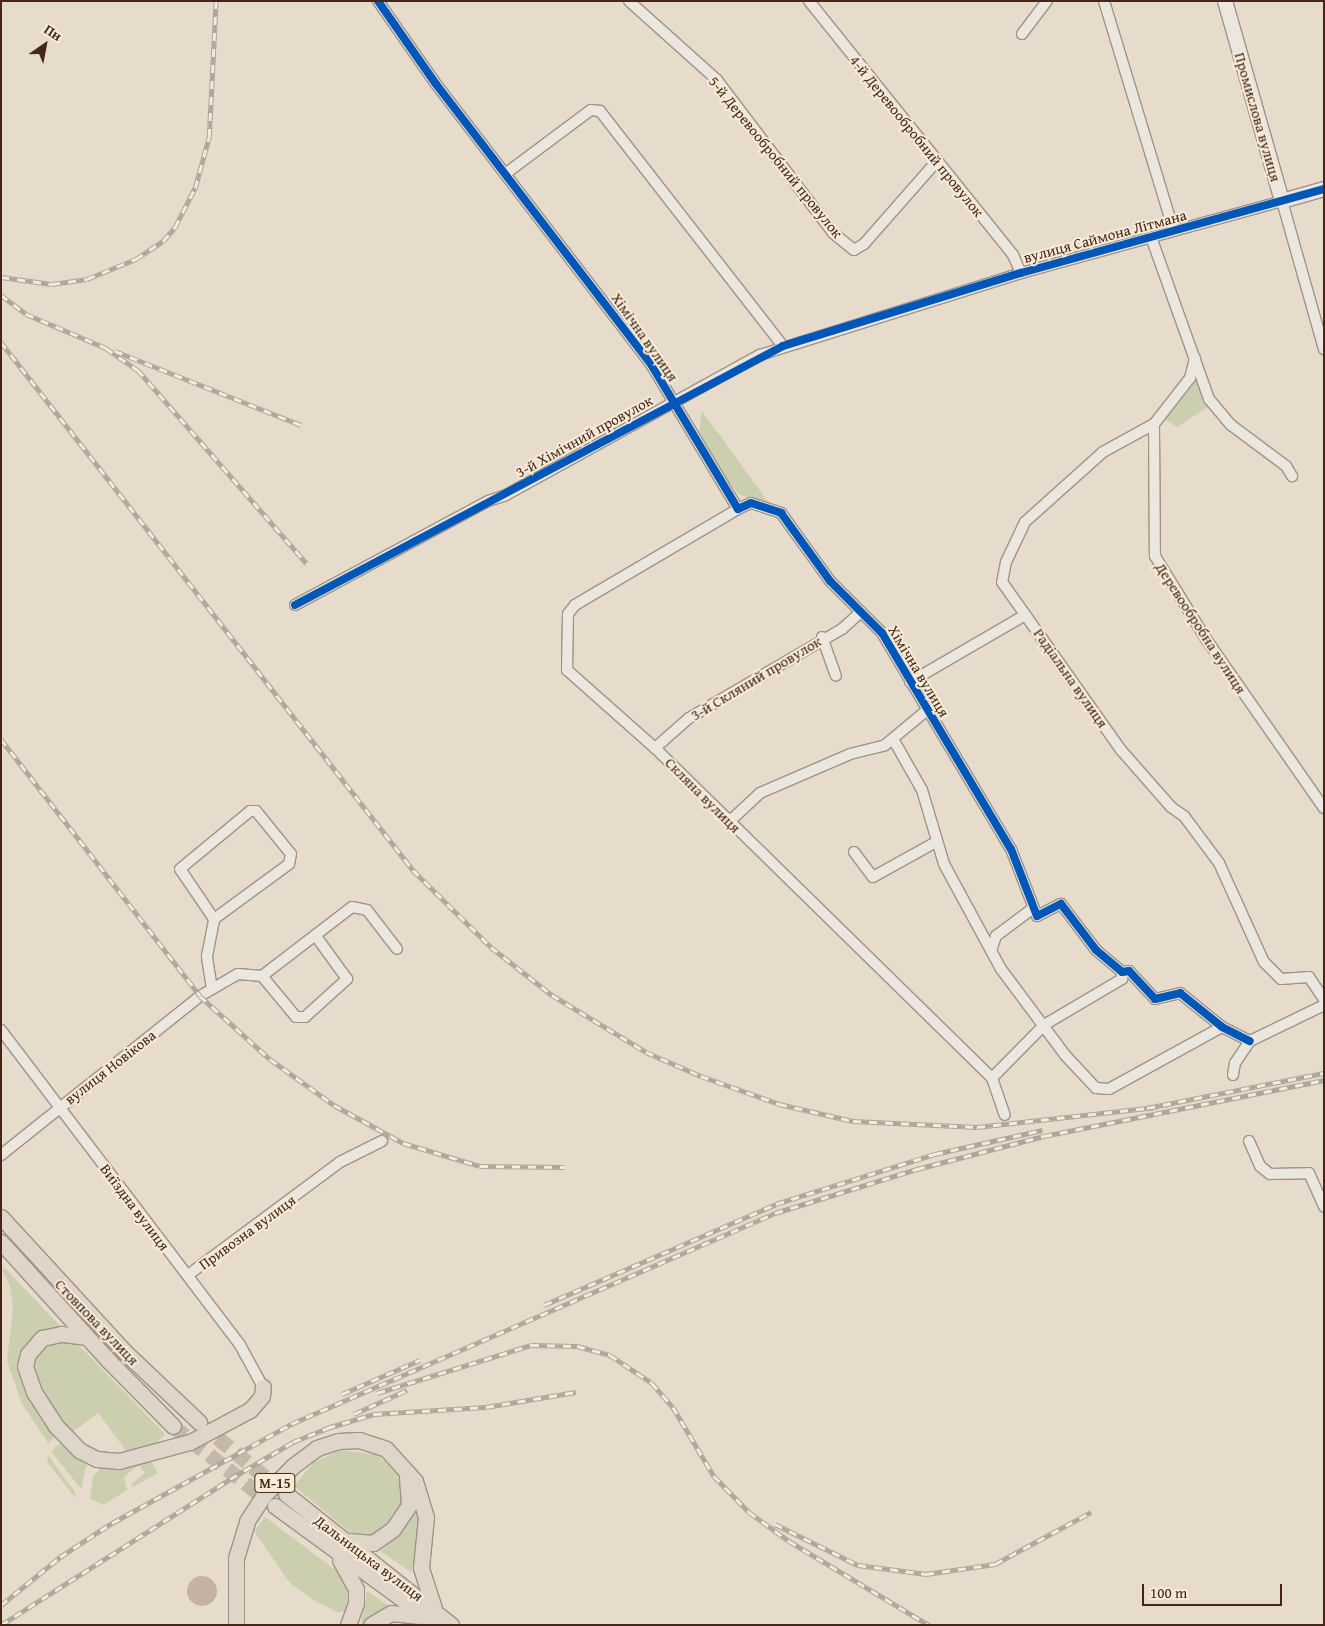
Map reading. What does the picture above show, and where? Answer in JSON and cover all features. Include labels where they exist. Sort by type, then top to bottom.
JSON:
[{"type":"main road","name":"Стовпова вулиця","points":[[1,1217],[125,1352],[199,1422]]},
{"type":"main road","name":"Стовпова вулиця","points":[[1,1242],[87,1337],[173,1426]]},
{"type":"main road","points":[[87,1337],[61,1334],[42,1338],[28,1354],[25,1366],[34,1392],[56,1426],[79,1450],[97,1459],[118,1460],[190,1442],[250,1410],[262,1396],[263,1387]]},
{"type":"main road","name":"М-15","points":[[236,1625],[235,1582],[240,1538],[254,1508],[293,1466],[328,1443],[348,1440],[378,1445],[404,1466],[410,1498],[396,1525],[373,1544],[338,1545],[356,1589],[356,1603],[348,1625]]},
{"type":"main road","points":[[371,1625],[391,1613],[431,1613],[421,1568],[426,1508],[416,1482],[404,1466]]},
{"type":"main road","name":"Дальницька вулиця","points":[[286,1494],[338,1545]]},
{"type":"main road","name":"Дальницька вулиця","points":[[275,1506],[338,1545],[431,1613],[451,1625]]},
{"type":"main road","name":"Дальницька вулиця","points":[[431,1613],[442,1625]]},
{"type":"street","name":"Хімічна вулиця","points":[[378,1],[652,366],[738,509],[751,503],[782,513],[830,581],[882,632],[926,711],[1010,849],[1032,909]]},
{"type":"street","name":"5-й Деревообробний провулок","points":[[629,1],[717,80],[833,233],[854,250],[864,244],[937,161]]},
{"type":"street","name":"4-й Деревообробний провулок","points":[[809,1],[1013,255],[1021,273]]},
{"type":"street","points":[[1022,34],[1047,1]]},
{"type":"street","points":[[1104,1],[1174,231]]},
{"type":"street","name":"Промислова вулиця","points":[[1225,1],[1324,349]]},
{"type":"street","points":[[506,174],[591,110],[600,111],[783,346]]},
{"type":"street","name":"вулиця Саймона Літмана","points":[[896,314],[1021,273],[1324,189]]},
{"type":"street","points":[[1152,237],[1209,399],[1231,425],[1286,466],[1292,476]]},
{"type":"street","name":"3-й Хімічний провулок","points":[[295,605],[673,402],[783,346],[896,314]]},
{"type":"street","name":"Радіальна вулиця","points":[[1195,358],[1190,378],[1154,424],[1102,452],[1025,522],[1001,574],[1006,590],[1121,750],[1171,807],[1184,816],[1219,863],[1264,962],[1281,979],[1309,977],[1324,999]]},
{"type":"street","name":"Деревообробна вулиця","points":[[1154,424],[1155,556],[1206,638],[1324,808]]},
{"type":"street","name":"Скляна вулиця","points":[[738,509],[575,605],[568,614],[567,670],[655,748],[992,1078],[1004,1114]]},
{"type":"street","name":"3-й Скляний провулок","points":[[655,748],[689,718],[822,637],[842,628],[861,612]]},
{"type":"street","points":[[910,682],[1024,614]]},
{"type":"street","points":[[822,637],[836,676]]},
{"type":"street","points":[[729,822],[760,794],[814,768],[885,745],[926,711]]},
{"type":"street","points":[[893,739],[922,790],[936,842],[975,924],[992,948],[1001,969],[1065,1056],[1100,1090],[1222,1027]]},
{"type":"street","points":[[212,988],[208,937],[214,920],[290,864],[291,854],[256,811],[250,811],[182,864],[181,875],[214,920]]},
{"type":"street","points":[[854,852],[873,877],[936,842]]},
{"type":"street","points":[[992,948],[996,936],[1032,909],[1037,916],[1061,904],[1081,935],[1122,972],[1122,979],[1044,1025],[992,1078]]},
{"type":"street","points":[[315,935],[348,979],[304,1017],[296,1017],[262,976],[315,935],[352,907],[367,910],[397,949]]},
{"type":"street","points":[[1122,972],[1129,971],[1155,998],[1180,993],[1222,1027],[1250,1042]]},
{"type":"street","name":"вулиця Новікова","points":[[1,1155],[212,988],[238,974],[262,976]]},
{"type":"street","points":[[1234,1075],[1236,1063],[1250,1042],[1324,1006]]},
{"type":"street","name":"Виїздна вулиця","points":[[1,1030],[240,1345],[263,1387]]},
{"type":"street","name":"Привозна вулиця","points":[[188,1275],[306,1190],[340,1162],[382,1141]]},
{"type":"street","points":[[1249,1141],[1260,1166],[1270,1174],[1309,1173],[1324,1207]]},
{"type":"green space","points":[[1196,381],[1211,405],[1177,427],[1164,419]]},
{"type":"green space","points":[[702,411],[769,503],[740,495],[719,470],[699,432]]},
{"type":"green space","points":[[5,1268],[62,1328],[26,1347],[55,1436],[48,1443],[22,1404],[7,1361],[13,1308],[10,1287],[2,1269]]},
{"type":"green space","points":[[59,1341],[77,1343],[165,1434],[153,1447],[127,1452],[98,1413],[70,1434],[47,1403],[33,1374],[33,1360],[46,1345]]},
{"type":"green space","points":[[59,1444],[65,1445],[87,1462],[81,1489],[51,1451]]},
{"type":"green space","points":[[341,1450],[378,1455],[403,1480],[407,1497],[396,1517],[376,1536],[357,1538],[294,1486],[314,1462]]},
{"type":"green space","points":[[47,1454],[75,1492],[76,1499],[48,1463]]},
{"type":"green space","points":[[150,1460],[158,1473],[133,1487],[131,1484],[145,1473],[139,1465],[124,1477],[127,1490],[103,1505],[90,1499],[93,1476],[103,1466]]},
{"type":"green space","points":[[417,1508],[420,1509],[414,1569],[411,1572],[380,1551],[402,1530]]},
{"type":"green space","points":[[265,1517],[341,1574],[349,1591],[346,1612],[337,1612],[313,1600],[290,1583],[254,1531]]},
{"type":"green space","points":[[367,1591],[389,1606],[364,1625],[361,1623]]},
{"type":"building","points":[[202,1576],[208,1577],[216,1585],[216,1597],[208,1605],[202,1606],[196,1605],[188,1597],[187,1591],[188,1585],[196,1577]]},
{"type":"tunnel","points":[[200,1423],[285,1493]]},
{"type":"tunnel","points":[[173,1426],[272,1504]]},
{"type":"railway","points":[[1,277],[52,284],[87,279],[136,259],[163,241],[175,227],[195,188],[209,137],[216,1]]},
{"type":"railway","points":[[1,295],[26,314],[106,348],[138,370],[307,564]]},
{"type":"railway","points":[[1,342],[413,870],[491,947],[552,995],[646,1052],[701,1076],[779,1104],[853,1121],[977,1127],[1154,1107]]},
{"type":"railway","points":[[115,351],[301,425]]},
{"type":"railway","points":[[1,739],[200,996],[270,1059],[334,1105],[403,1143],[480,1166],[564,1167]]},
{"type":"railway","points":[[1147,1108],[1324,1073]]},
{"type":"railway","points":[[1,1605],[60,1557],[112,1523],[291,1424],[775,1213],[917,1169],[1044,1136],[1324,1080]]},
{"type":"railway","points":[[544,1305],[776,1204],[935,1154],[1042,1130]]},
{"type":"railway","points":[[377,1393],[531,1345],[577,1346],[610,1355],[652,1383],[673,1407],[714,1476],[749,1512],[789,1541],[929,1625]]},
{"type":"railway","points":[[342,1394],[420,1360]]},
{"type":"railway","points":[[354,1414],[407,1390]]},
{"type":"railway","points":[[1,1625],[230,1479],[293,1442],[327,1428],[374,1414],[486,1407],[576,1392]]},
{"type":"railway","points":[[775,1524],[858,1565],[926,1574],[995,1564],[1091,1512]]},
{"type":"cycle path","points":[[378,1],[436,84],[652,366],[738,509],[751,503],[781,513],[830,581],[882,633],[1011,849],[1037,916],[1061,904],[1096,950],[1122,972],[1129,971],[1155,999],[1180,993],[1222,1027],[1250,1041]]},
{"type":"cycle path","points":[[295,605],[783,346],[1021,273],[1324,189]]}]
